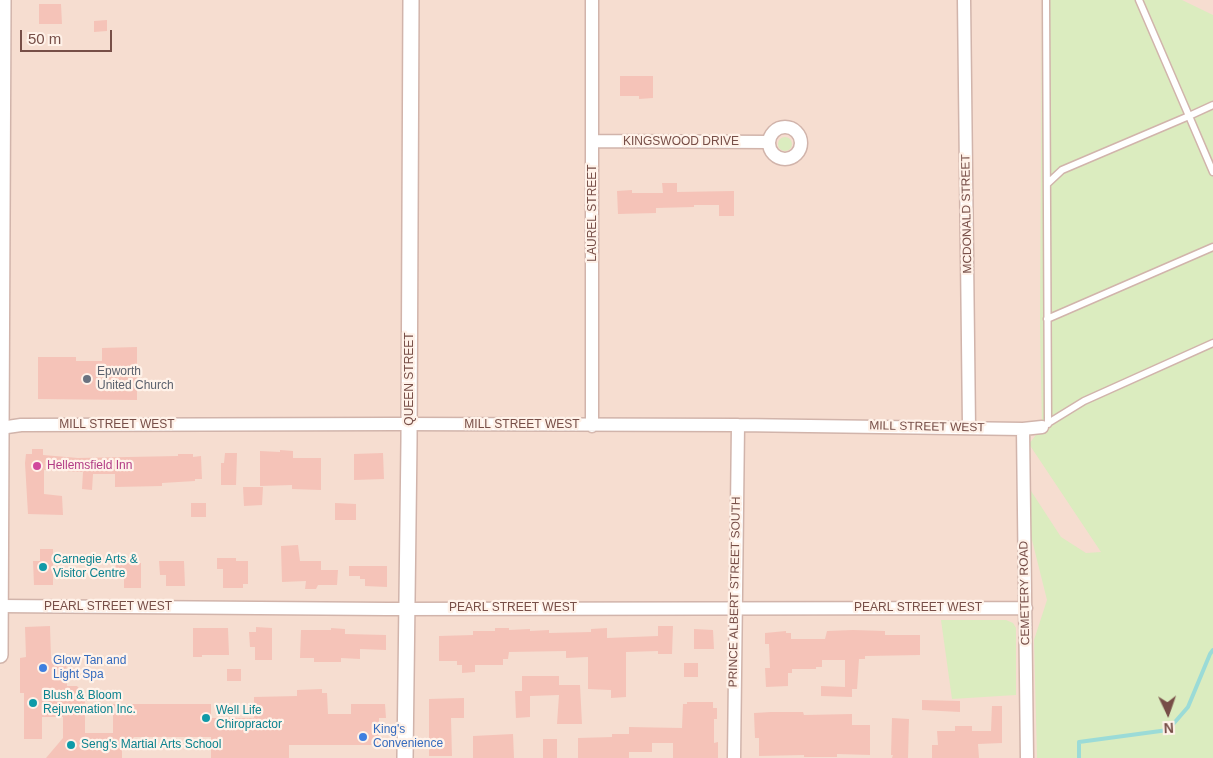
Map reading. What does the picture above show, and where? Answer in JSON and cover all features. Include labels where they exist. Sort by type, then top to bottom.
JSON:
[{"type":"street","points":[[0,655],[3,0]]},
{"type":"street","name":"QUEEN STREET","points":[[405,758],[411,0]]},
{"type":"street","name":"LAUREL STREET","points":[[592,0],[592,426]]},
{"type":"street","name":"MCDONALD STREET","points":[[964,0],[969,427]]},
{"type":"street","name":"KINGSWOOD DRIVE","points":[[593,142],[768,142]]},
{"type":"street","name":"MILL STREET WEST","points":[[1,428],[21,425],[409,424],[738,425],[1023,429],[1045,425]]},
{"type":"street","name":"PRINCE ALBERT STREET SOUTH","points":[[734,758],[734,608],[738,425]]},
{"type":"street","name":"CEMETERY ROAD","points":[[1023,429],[1027,758]]},
{"type":"street","name":"PEARL STREET WEST","points":[[0,606],[1026,608]]},
{"type":"lane","points":[[1045,425],[1047,319],[1046,0]]},
{"type":"lane","points":[[1138,0],[1213,172]]},
{"type":"lane","points":[[1047,184],[1062,170],[1213,105]]},
{"type":"lane","points":[[1047,319],[1213,247]]},
{"type":"lane","points":[[1045,425],[1084,401],[1213,343]]},
{"type":"shaded area","points":[[0,0],[1213,0],[1213,758],[0,758]]},
{"type":"green space","points":[[1042,0],[1182,0],[1213,15],[1213,758],[1037,758],[1034,640],[1047,600],[1022,500],[1031,491],[1061,537],[1086,553],[1101,552],[1029,444],[1042,427],[1040,325]]},
{"type":"green space","points":[[782,137],[788,137],[792,144],[788,151],[782,151],[778,147],[778,141]]},
{"type":"green space","points":[[941,620],[1006,620],[1013,623],[1016,628],[1016,695],[952,699]]},
{"type":"building","points":[[39,4],[61,4],[62,24],[39,24]]},
{"type":"building","points":[[107,20],[107,31],[94,32],[94,21]]},
{"type":"building","points":[[620,76],[653,76],[653,98],[639,99],[639,96],[620,96]]},
{"type":"building","points":[[662,183],[677,183],[677,192],[734,191],[734,216],[719,216],[719,205],[656,208],[656,213],[618,214],[617,191],[632,190],[632,193],[663,193]]},
{"type":"building","name":"Epworth United Church","points":[[137,347],[137,400],[38,399],[38,357],[76,357],[76,361],[102,361],[102,348]]},
{"type":"building","points":[[32,449],[43,449],[43,455],[78,458],[193,454],[193,457],[201,456],[202,479],[162,483],[162,486],[115,487],[115,474],[93,474],[92,490],[82,489],[83,472],[44,470],[44,494],[62,496],[63,515],[28,514],[25,463],[26,454],[32,454]]},
{"type":"building","points":[[280,450],[293,451],[293,458],[321,458],[321,490],[292,489],[292,485],[260,486],[260,451],[280,452]]},
{"type":"building","points":[[225,453],[237,453],[236,485],[221,485],[221,463],[224,463]]},
{"type":"building","points":[[383,453],[384,479],[354,480],[354,454]]},
{"type":"building","points":[[243,487],[263,487],[262,505],[244,506]]},
{"type":"building","points":[[191,503],[206,503],[206,517],[191,517]]},
{"type":"building","points":[[335,503],[356,504],[356,520],[335,520]]},
{"type":"building","points":[[298,545],[300,561],[321,561],[321,570],[338,570],[337,585],[318,585],[316,589],[305,589],[306,581],[282,582],[281,546]]},
{"type":"building","name":"Carnegie Arts & Visitor Centre","points":[[40,549],[53,549],[53,585],[34,585],[33,561],[40,561]]},
{"type":"building","points":[[217,558],[236,558],[236,561],[248,561],[248,584],[243,584],[243,588],[223,588],[223,569],[217,569]]},
{"type":"building","points":[[159,561],[184,561],[185,586],[166,586],[166,575],[160,575]]},
{"type":"building","points":[[116,562],[141,563],[141,588],[124,588],[124,577],[115,577]]},
{"type":"building","points":[[349,566],[387,566],[387,587],[365,586],[365,579],[360,579],[360,576],[349,576]]},
{"type":"building","points":[[50,626],[51,657],[66,657],[67,686],[77,686],[85,695],[85,733],[113,733],[113,704],[211,704],[211,718],[254,718],[254,697],[297,696],[297,690],[322,689],[322,693],[327,693],[328,714],[351,714],[351,704],[385,704],[386,718],[379,718],[379,745],[289,745],[289,758],[211,758],[211,737],[134,737],[122,750],[122,758],[46,758],[63,738],[63,717],[42,717],[42,739],[24,739],[24,693],[20,693],[20,658],[26,657],[25,627]]},
{"type":"building","points":[[658,626],[673,626],[672,654],[658,654],[658,651],[626,652],[626,697],[611,698],[611,690],[588,689],[588,657],[566,658],[566,651],[509,652],[508,659],[503,659],[503,665],[475,665],[475,672],[462,673],[462,665],[457,665],[457,661],[439,661],[439,636],[473,635],[473,631],[495,631],[495,628],[509,628],[509,630],[530,629],[530,631],[549,630],[549,633],[591,632],[591,629],[607,628],[607,638],[658,636]]},
{"type":"building","points":[[256,627],[272,628],[272,660],[255,660],[255,647],[250,647],[249,632],[256,632]]},
{"type":"building","points":[[193,628],[228,628],[229,655],[193,657]]},
{"type":"building","points":[[331,628],[345,629],[345,634],[386,635],[386,650],[360,649],[360,659],[341,658],[341,662],[314,662],[314,658],[300,658],[301,630],[331,630]]},
{"type":"building","points":[[694,629],[713,630],[714,649],[694,649]]},
{"type":"building","points":[[786,631],[786,633],[791,633],[791,639],[825,639],[827,631],[885,631],[885,635],[920,635],[920,655],[865,656],[865,659],[859,659],[857,689],[852,689],[852,697],[821,696],[821,686],[845,687],[845,660],[822,660],[822,667],[816,667],[816,669],[792,669],[792,673],[788,673],[788,686],[766,687],[765,668],[770,668],[769,644],[765,644],[765,633]]},
{"type":"building","points":[[684,663],[698,663],[698,677],[684,677]]},
{"type":"building","points":[[227,669],[241,669],[241,681],[227,681]]},
{"type":"building","points":[[522,676],[559,676],[559,685],[580,685],[582,724],[557,724],[559,695],[530,696],[530,717],[516,718],[515,691],[522,691]]},
{"type":"building","points":[[464,698],[464,718],[451,718],[452,756],[429,756],[429,699]]},
{"type":"building","points":[[922,700],[960,701],[960,712],[922,710]]},
{"type":"building","points":[[687,702],[713,702],[713,708],[717,708],[717,719],[714,719],[714,743],[718,742],[718,758],[673,758],[673,743],[652,743],[652,752],[629,752],[629,758],[578,758],[578,738],[612,737],[612,734],[629,734],[629,727],[682,728],[683,704],[687,704]]},
{"type":"building","points":[[992,706],[1002,706],[1002,743],[978,744],[979,758],[932,758],[932,745],[938,745],[937,731],[955,731],[955,726],[972,726],[972,731],[991,731]]},
{"type":"building","points":[[803,712],[804,715],[852,714],[852,725],[870,725],[870,755],[837,754],[837,757],[804,757],[804,755],[759,756],[759,738],[755,738],[754,713]]},
{"type":"building","points":[[892,718],[909,719],[908,758],[892,758]]},
{"type":"building","points":[[513,734],[514,758],[473,758],[473,736]]},
{"type":"building","points":[[543,739],[557,739],[557,758],[543,758]]},
{"type":"waterway","points":[[1079,758],[1079,742],[1168,730],[1188,707],[1213,650]]},
{"type":"place","name":"Epworth United Church","points":[[87,379]]},
{"type":"place","name":"Hellemsfield Inn","points":[[37,466]]},
{"type":"place","name":"Carnegie Arts & Visitor Centre","points":[[43,567]]},
{"type":"place","name":"Glow Tan and Light Spa","points":[[43,668]]},
{"type":"place","name":"Blush & Bloom Rejuvenation Inc.","points":[[33,703]]},
{"type":"place","name":"Well Life Chiropractor","points":[[206,718]]},
{"type":"place","name":"King's Convenience","points":[[363,737]]},
{"type":"place","name":"Seng's Martial Arts School","points":[[71,745]]}]
